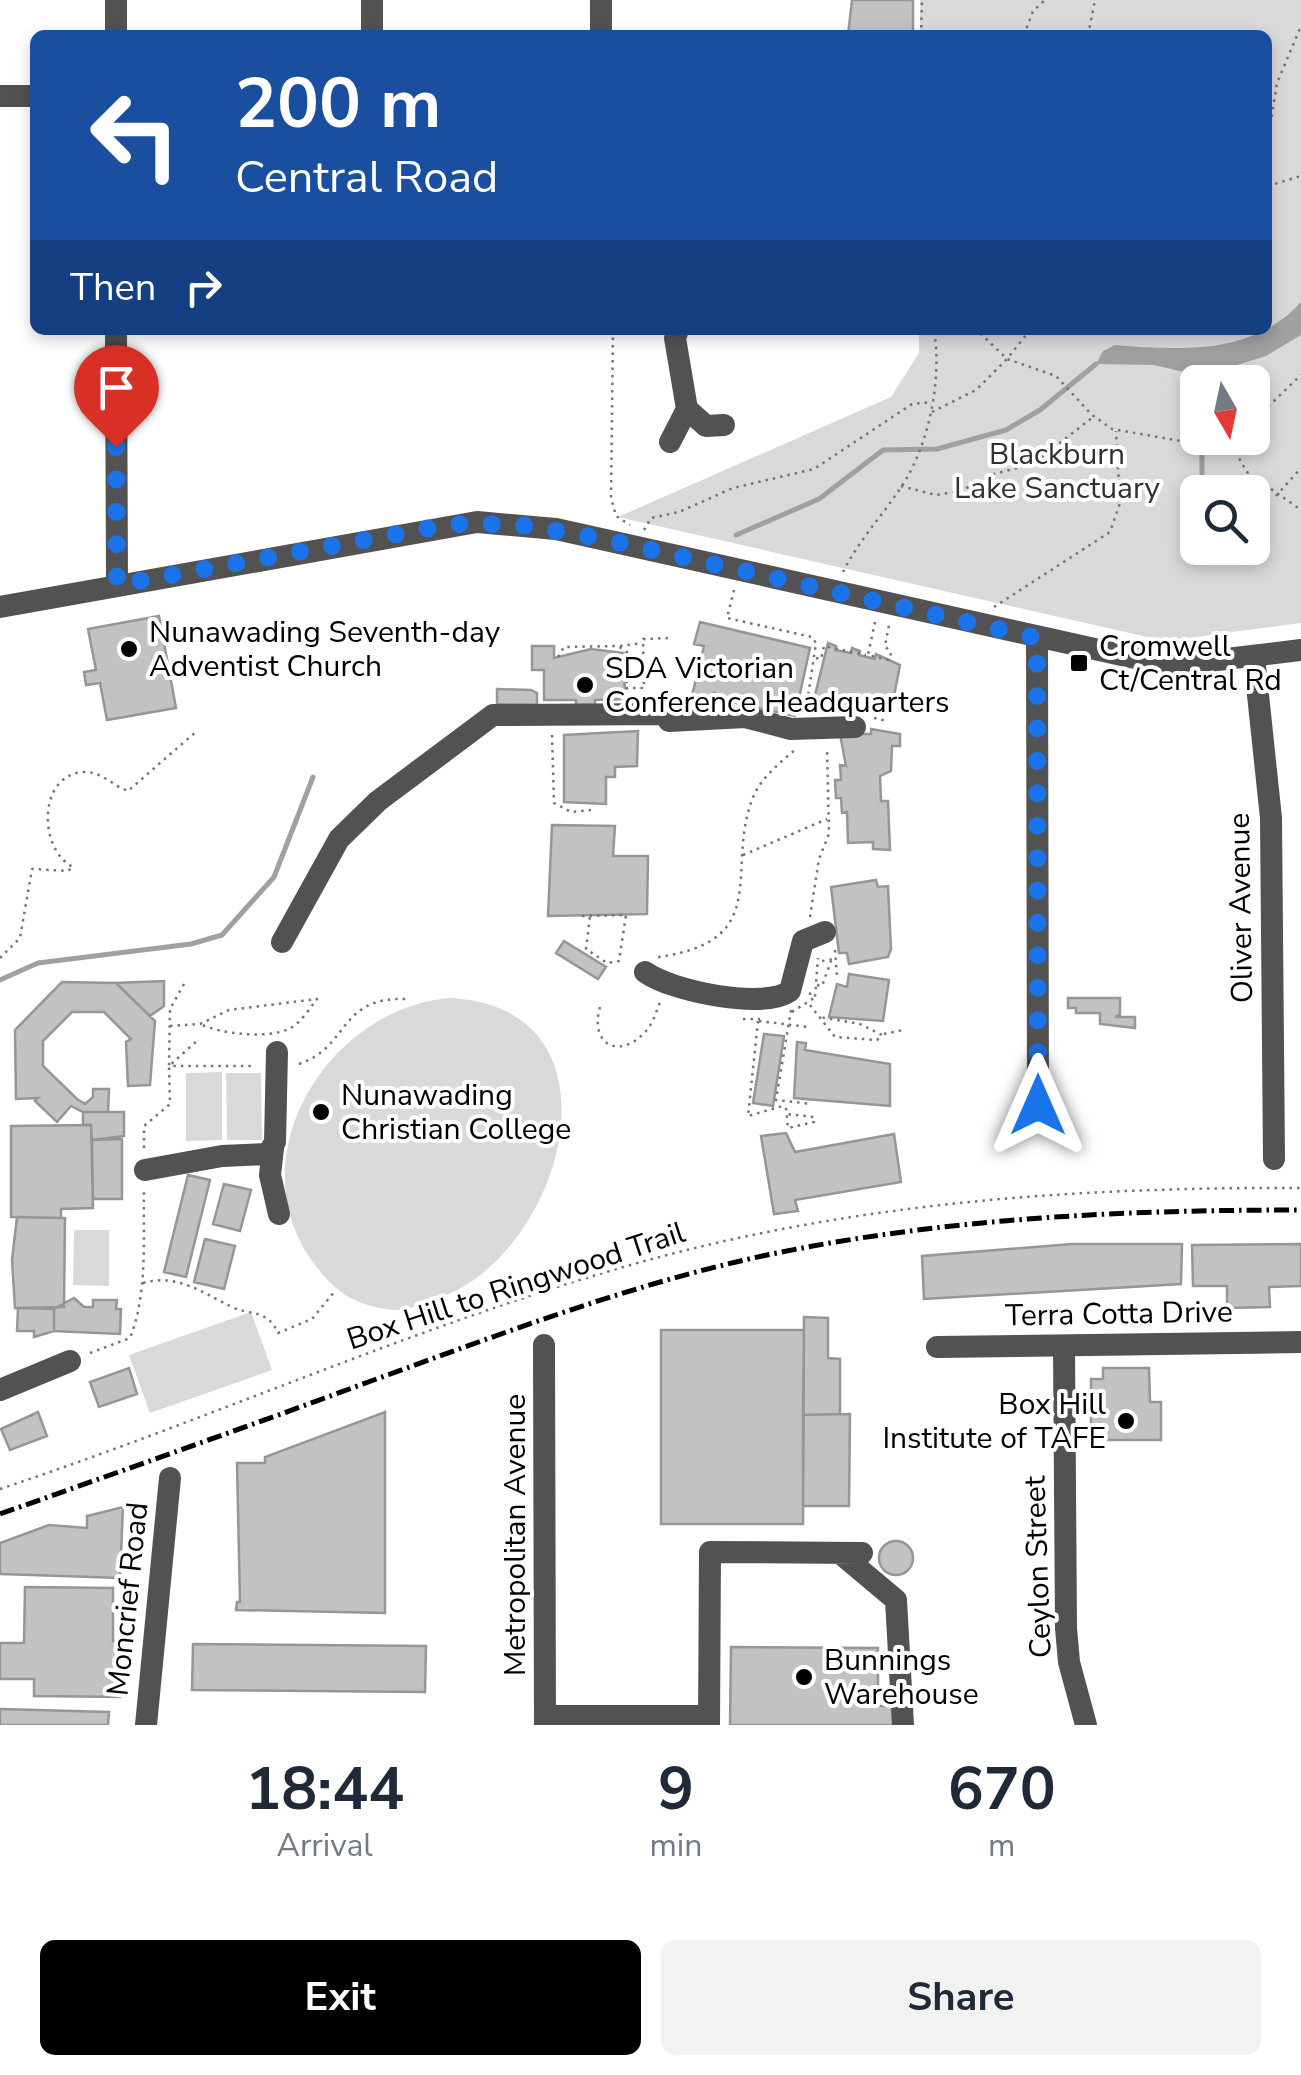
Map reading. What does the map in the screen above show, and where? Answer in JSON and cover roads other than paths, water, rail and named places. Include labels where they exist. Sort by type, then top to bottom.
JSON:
[{"type":"street","points":[[116,0],[116,30]]},
{"type":"street","points":[[372,0],[372,30]]},
{"type":"street","points":[[601,0],[601,30]]},
{"type":"street","points":[[0,96],[30,96]]},
{"type":"street","points":[[116,335],[117,585]]},
{"type":"street","points":[[670,442],[687,410],[676,335]]},
{"type":"street","points":[[687,410],[706,426],[724,425]]},
{"type":"street","points":[[0,607],[477,522],[556,529],[1152,662],[1254,657],[1301,650]]},
{"type":"street","points":[[1037,638],[1038,1105]]},
{"type":"street","name":"Oliver Avenue","points":[[1254,657],[1271,818],[1274,1159]]},
{"type":"street","points":[[282,942],[339,839],[378,801],[493,715],[745,718],[810,733],[862,722]]},
{"type":"street","points":[[649,965],[703,992],[777,998],[790,992],[822,939]]},
{"type":"street","points":[[278,1052],[270,1175],[279,1214]]},
{"type":"street","points":[[144,1170],[222,1156],[262,1156],[273,1148]]},
{"type":"street","name":"Terra Cotta Drive","points":[[937,1346],[1301,1342]]},
{"type":"street","name":"Metropolitan Avenue","points":[[544,1346],[545,1720]]},
{"type":"street","name":"Ceylon Street","points":[[1064,1346],[1066,1628],[1068,1662],[1086,1725]]},
{"type":"street","points":[[0,1390],[70,1361]]},
{"type":"street","name":"Moncrief Road","points":[[146,1725],[170,1478]]},
{"type":"street","points":[[545,1720],[710,1720],[710,1552],[851,1553],[896,1600],[903,1725]]},
{"type":"waterway","points":[[736,535],[819,499],[883,450],[937,449],[1006,430],[1040,410],[1096,364]]},
{"type":"waterway","points":[[1202,455],[1202,475]]},
{"type":"waterway","points":[[0,980],[38,963],[191,944],[222,935],[274,877],[313,777]]},
{"type":"railway","points":[[0,1514],[518,1328],[616,1295],[767,1255],[900,1232],[1033,1219],[1301,1210]]},
{"type":"place","name":"Nunawading Seventh-day Adventist Church","points":[[129,649]]},
{"type":"place","name":"Cromwell Ct/Central Rd","points":[[1079,663]]},
{"type":"place","name":"SDA Victorian Conference Headquarters","points":[[585,685]]},
{"type":"place","name":"Nunawading Christian College","points":[[321,1112]]},
{"type":"place","name":"Box Hill Institute of TAFE","points":[[1126,1421]]},
{"type":"place","name":"Bunnings Warehouse","points":[[804,1677]]},
{"type":"park label","name":"Blackburn Lake Sanctuary","points":[[1057,471]]}]
